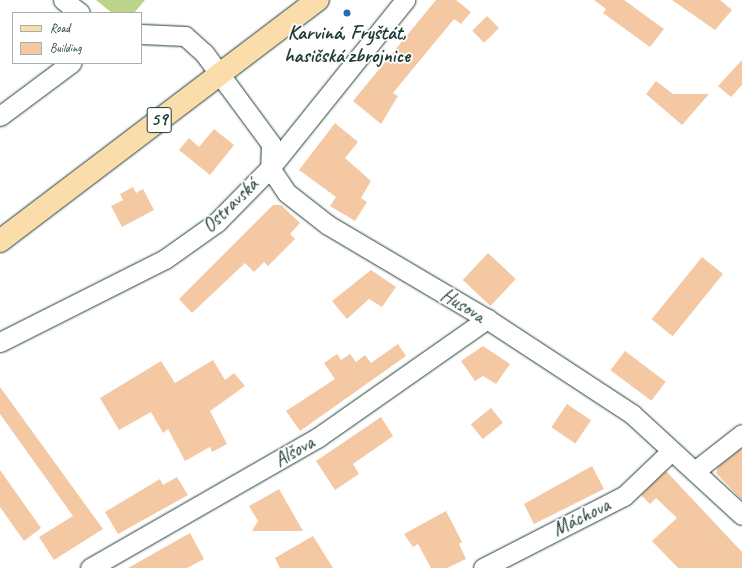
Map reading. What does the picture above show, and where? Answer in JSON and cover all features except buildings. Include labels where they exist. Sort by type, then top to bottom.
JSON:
[{"type":"main road","name":"59","points":[[0,241],[318,0]]},
{"type":"street","points":[[63,0],[79,12]]},
{"type":"street","name":"Ostravská","points":[[0,342],[165,260],[217,222],[270,168],[405,0]]},
{"type":"street","points":[[142,34],[185,36],[220,73],[271,144],[270,168]]},
{"type":"street","points":[[0,116],[70,64]]},
{"type":"street","name":"Husova","points":[[270,168],[287,193],[328,225],[487,319],[632,414],[670,452],[696,470],[742,515]]},
{"type":"street","name":"Alšova","points":[[90,568],[317,438],[487,319]]},
{"type":"street","points":[[696,470],[742,434]]},
{"type":"street","name":"Máchova","points":[[483,568],[624,496],[670,452]]},
{"type":"green space","points":[[96,0],[145,0],[135,12],[111,12]]},
{"type":"place","name":"Karviná, Fryštát, hasičská zbrojnice","points":[[347,13]]}]
